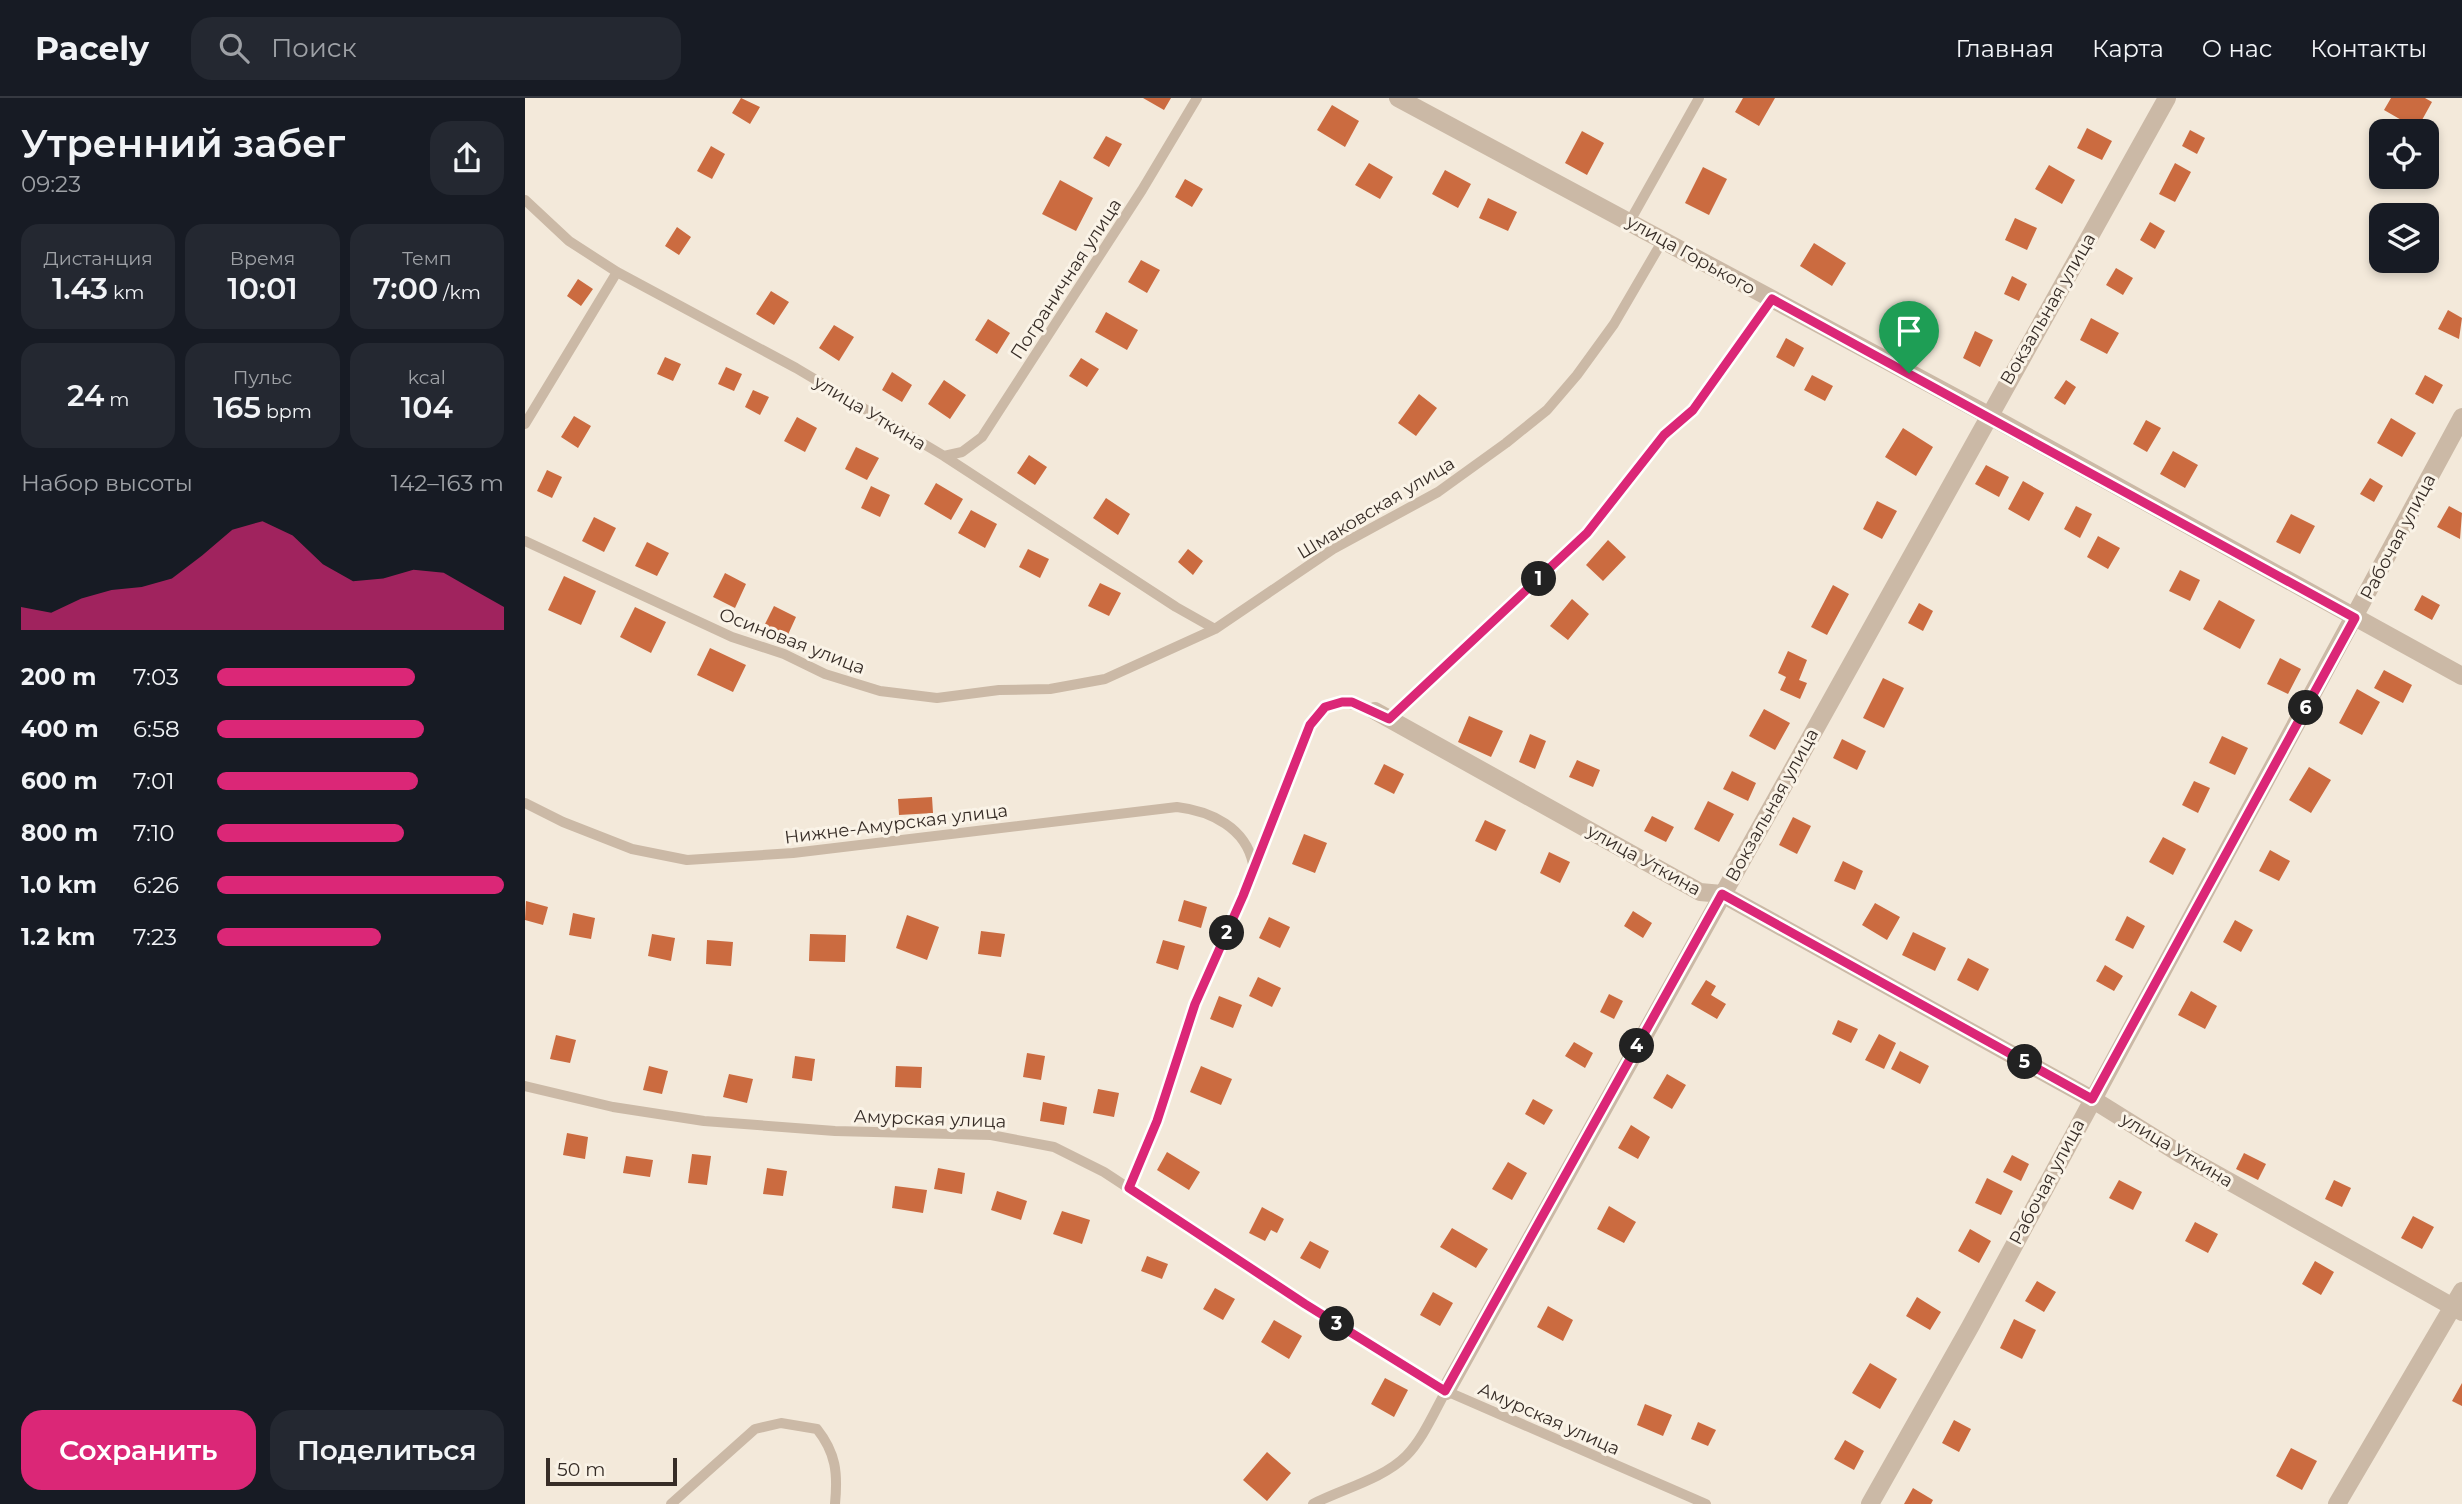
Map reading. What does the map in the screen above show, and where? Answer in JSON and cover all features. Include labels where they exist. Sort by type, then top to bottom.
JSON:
[{"type":"street","name":"улица Горького","points":[[1398,98],[1988,415],[2462,676]]},
{"type":"street","name":"Вокзальная улица","points":[[1445,1391],[2167,98]]},
{"type":"street","name":"Рабочая улица","points":[[1871,1504],[1970,1327],[2462,417]]},
{"type":"street","name":"улица Уткина","points":[[1383,715],[1700,892],[1722,894],[2092,1099],[2182,1155],[2459,1303]]},
{"type":"street","points":[[2337,1504],[2459,1303]]},
{"type":"lane","name":"Пограничная улица","points":[[944,456],[962,452],[982,437],[1142,190],[1197,98]]},
{"type":"lane","points":[[1630,222],[1699,98]]},
{"type":"lane","name":"улица Уткина","points":[[525,201],[569,241],[617,272],[796,368],[944,456],[1176,607],[1215,629]]},
{"type":"lane","name":"Шмаковская улица","points":[[1182,644],[1215,629],[1333,549],[1438,492],[1547,410],[1614,324],[1663,240]]},
{"type":"lane","points":[[525,424],[617,272]]},
{"type":"lane","points":[[1129,1188],[1157,1121],[1195,1004],[1243,896],[1293,762],[1317,714],[1325,707],[1342,702],[1383,715],[1587,533],[1656,444],[1693,410],[1772,299]]},
{"type":"lane","name":"Осиновая улица","points":[[525,541],[732,637],[784,654],[825,674],[880,691],[937,698],[999,690],[1050,689],[1105,680],[1182,644]]},
{"type":"lane","name":"Нижне-Амурская улица","points":[[525,803],[563,822],[632,849],[687,860],[793,853],[1177,807],[1203,812],[1226,824],[1246,842],[1253,864]]},
{"type":"lane","name":"Амурская улица","points":[[525,1086],[613,1107],[704,1121],[835,1130],[991,1135],[1029,1140],[1077,1157],[1129,1188],[1305,1304],[1445,1391],[1706,1504]]},
{"type":"lane","name":"Вокзальная улица","points":[[1313,1504],[1375,1475],[1405,1457],[1426,1427],[1445,1391]]},
{"type":"lane","points":[[671,1504],[755,1429],[781,1423],[817,1429],[831,1447],[837,1486],[835,1504]]},
{"type":"building","points":[[741,98],[760,107],[750,124],[732,113]]},
{"type":"building","points":[[1143,98],[1171,98],[1164,110]]},
{"type":"building","points":[[1743,98],[1775,98],[1759,126],[1735,112]]},
{"type":"building","points":[[2391,98],[2425,98],[2432,102],[2423,119],[2400,119],[2384,110]]},
{"type":"building","points":[[1332,105],[1359,121],[1345,147],[1317,130]]},
{"type":"building","points":[[2087,128],[2112,141],[2102,160],[2077,148]]},
{"type":"building","points":[[2190,130],[2205,138],[2197,154],[2182,146]]},
{"type":"building","points":[[1582,131],[1604,143],[1587,175],[1565,163]]},
{"type":"building","points":[[1106,136],[1122,144],[1109,167],[1093,158]]},
{"type":"building","points":[[711,146],[725,154],[712,179],[697,171]]},
{"type":"building","points":[[1369,163],[1393,177],[1380,199],[1355,185]]},
{"type":"building","points":[[2175,163],[2191,172],[2175,202],[2159,194]]},
{"type":"building","points":[[2049,165],[2075,180],[2062,204],[2035,189]]},
{"type":"building","points":[[1703,167],[1727,179],[1709,215],[1685,203]]},
{"type":"building","points":[[1445,170],[1471,184],[1458,208],[1432,194]]},
{"type":"building","points":[[1185,179],[1203,189],[1192,207],[1175,197]]},
{"type":"building","points":[[1060,180],[1093,198],[1076,231],[1042,214]]},
{"type":"building","points":[[1488,198],[1517,212],[1508,231],[1479,218]]},
{"type":"building","points":[[2015,218],[2037,228],[2027,250],[2005,240]]},
{"type":"building","points":[[2150,222],[2165,231],[2155,249],[2140,240]]},
{"type":"building","points":[[677,227],[691,237],[679,255],[665,246]]},
{"type":"building","points":[[1814,243],[1846,263],[1832,286],[1800,266]]},
{"type":"building","points":[[1141,260],[1160,270],[1147,293],[1128,282]]},
{"type":"building","points":[[2116,268],[2133,278],[2123,295],[2106,285]]},
{"type":"building","points":[[2012,276],[2027,284],[2019,301],[2004,294]]},
{"type":"building","points":[[578,279],[593,289],[581,306],[567,296]]},
{"type":"building","points":[[771,291],[789,302],[774,325],[756,314]]},
{"type":"building","points":[[2448,310],[2462,318],[2459,339],[2438,329]]},
{"type":"building","points":[[1106,312],[1138,330],[1127,350],[1095,332]]},
{"type":"building","points":[[2091,318],[2119,333],[2107,354],[2080,340]]},
{"type":"building","points":[[988,319],[1010,333],[997,354],[975,340]]},
{"type":"building","points":[[834,325],[854,337],[839,361],[819,348]]},
{"type":"building","points":[[1924,325],[1937,332],[1927,350],[1914,343]]},
{"type":"building","points":[[1975,331],[1993,340],[1980,367],[1963,358]]},
{"type":"building","points":[[1786,338],[1804,348],[1794,367],[1776,357]]},
{"type":"building","points":[[665,357],[681,364],[673,381],[657,374]]},
{"type":"building","points":[[1081,358],[1099,369],[1087,387],[1069,376]]},
{"type":"building","points":[[726,367],[742,374],[734,391],[718,384]]},
{"type":"building","points":[[892,372],[912,385],[902,402],[882,390]]},
{"type":"building","points":[[1812,375],[1833,386],[1825,401],[1804,390]]},
{"type":"building","points":[[2425,375],[2443,385],[2433,404],[2415,394]]},
{"type":"building","points":[[944,380],[966,395],[950,419],[928,404]]},
{"type":"building","points":[[2066,380],[2076,387],[2065,405],[2054,398]]},
{"type":"building","points":[[753,390],[769,397],[760,415],[745,407]]},
{"type":"building","points":[[1419,394],[1437,408],[1416,436],[1398,423]]},
{"type":"building","points":[[574,416],[591,426],[578,448],[561,437]]},
{"type":"building","points":[[797,417],[817,428],[805,452],[784,441]]},
{"type":"building","points":[[2391,418],[2416,433],[2402,457],[2377,443]]},
{"type":"building","points":[[2146,420],[2161,428],[2147,452],[2133,444]]},
{"type":"building","points":[[1903,428],[1933,447],[1916,476],[1885,457]]},
{"type":"building","points":[[856,447],[879,458],[867,480],[845,469]]},
{"type":"building","points":[[2173,451],[2198,465],[2185,488],[2160,474]]},
{"type":"building","points":[[1029,455],[1047,467],[1035,485],[1017,473]]},
{"type":"building","points":[[1986,465],[2009,477],[1999,497],[1975,484]]},
{"type":"building","points":[[547,470],[562,477],[552,498],[537,491]]},
{"type":"building","points":[[2370,478],[2383,486],[2374,502],[2360,494]]},
{"type":"building","points":[[2023,481],[2044,493],[2029,521],[2008,509]]},
{"type":"building","points":[[936,483],[963,499],[951,520],[924,504]]},
{"type":"building","points":[[871,486],[890,495],[880,517],[861,508]]},
{"type":"building","points":[[1106,498],[1130,514],[1118,535],[1093,518]]},
{"type":"building","points":[[1877,501],[1897,511],[1882,539],[1863,529]]},
{"type":"building","points":[[2076,506],[2092,514],[2080,538],[2064,529]]},
{"type":"building","points":[[2449,506],[2462,513],[2460,539],[2437,527]]},
{"type":"building","points":[[971,510],[997,524],[985,548],[958,533]]},
{"type":"building","points":[[2291,514],[2315,526],[2300,554],[2276,542]]},
{"type":"building","points":[[594,517],[616,528],[604,552],[582,541]]},
{"type":"building","points":[[2098,536],[2120,548],[2108,569],[2087,557]]},
{"type":"building","points":[[1608,540],[1626,557],[1603,581],[1586,565]]},
{"type":"building","points":[[647,542],[669,553],[657,576],[635,566]]},
{"type":"building","points":[[1028,549],[1049,559],[1040,578],[1019,567]]},
{"type":"building","points":[[1188,549],[1203,561],[1193,575],[1178,562]]},
{"type":"building","points":[[2180,570],[2200,580],[2190,601],[2169,591]]},
{"type":"building","points":[[725,573],[746,584],[735,608],[713,597]]},
{"type":"building","points":[[564,576],[596,591],[581,625],[548,610]]},
{"type":"building","points":[[1100,583],[1121,593],[1109,616],[1088,606]]},
{"type":"building","points":[[1833,585],[1849,594],[1827,635],[1811,627]]},
{"type":"building","points":[[2422,595],[2440,605],[2432,620],[2414,610]]},
{"type":"building","points":[[1572,599],[1589,614],[1568,640],[1550,626]]},
{"type":"building","points":[[2219,600],[2255,620],[2240,649],[2203,629]]},
{"type":"building","points":[[1919,603],[1933,611],[1923,631],[1908,623]]},
{"type":"building","points":[[774,606],[796,617],[786,639],[763,628]]},
{"type":"building","points":[[635,607],[666,622],[651,653],[620,637]]},
{"type":"building","points":[[710,648],[746,665],[733,692],[697,675]]},
{"type":"building","points":[[1788,651],[1807,660],[1799,680],[1807,683],[1800,699],[1780,690],[1786,677],[1778,673]]},
{"type":"building","points":[[2280,658],[2301,669],[2288,694],[2267,684]]},
{"type":"building","points":[[2384,670],[2412,685],[2403,703],[2374,688]]},
{"type":"building","points":[[1883,678],[1904,688],[1884,728],[1863,718]]},
{"type":"building","points":[[2357,689],[2380,702],[2362,735],[2339,723]]},
{"type":"building","points":[[1764,709],[1790,723],[1775,750],[1749,736]]},
{"type":"building","points":[[1469,716],[1503,731],[1491,757],[1458,742]]},
{"type":"building","points":[[1530,734],[1546,741],[1535,769],[1519,762]]},
{"type":"building","points":[[2222,736],[2248,748],[2235,775],[2209,763]]},
{"type":"building","points":[[1842,739],[1866,751],[1857,770],[1833,758]]},
{"type":"building","points":[[1577,760],[1600,770],[1593,787],[1569,777]]},
{"type":"building","points":[[1384,764],[1404,774],[1394,794],[1374,784]]},
{"type":"building","points":[[2309,767],[2331,780],[2311,813],[2289,800]]},
{"type":"building","points":[[1732,771],[1756,783],[1748,801],[1723,789]]},
{"type":"building","points":[[2194,781],[2210,788],[2198,813],[2182,805]]},
{"type":"building","points":[[932,797],[933,813],[899,815],[898,799]]},
{"type":"building","points":[[1708,801],[1734,814],[1719,842],[1694,829]]},
{"type":"building","points":[[1652,816],[1674,827],[1666,842],[1644,831]]},
{"type":"building","points":[[1793,817],[1811,826],[1797,854],[1779,845]]},
{"type":"building","points":[[1485,820],[1506,830],[1496,851],[1475,841]]},
{"type":"building","points":[[1304,834],[1327,843],[1315,873],[1292,864]]},
{"type":"building","points":[[2163,837],[2186,849],[2173,875],[2149,862]]},
{"type":"building","points":[[2270,850],[2290,861],[2279,881],[2259,871]]},
{"type":"building","points":[[1549,852],[1570,862],[1560,883],[1540,873]]},
{"type":"building","points":[[1843,861],[1863,871],[1855,890],[1834,881]]},
{"type":"building","points":[[1184,900],[1207,907],[1201,928],[1178,921]]},
{"type":"building","points":[[526,901],[548,907],[543,925],[525,920]]},
{"type":"building","points":[[1875,903],[1900,917],[1887,940],[1862,925]]},
{"type":"building","points":[[1633,911],[1652,923],[1643,938],[1624,926]]},
{"type":"building","points":[[573,913],[595,918],[591,939],[569,935]]},
{"type":"building","points":[[907,915],[939,927],[927,960],[896,948]]},
{"type":"building","points":[[2127,916],[2145,926],[2133,949],[2115,940]]},
{"type":"building","points":[[1269,917],[1290,927],[1280,948],[1259,938]]},
{"type":"building","points":[[2235,920],[2253,930],[2241,952],[2223,942]]},
{"type":"building","points":[[981,931],[1005,934],[1001,957],[978,954]]},
{"type":"building","points":[[1913,932],[1946,948],[1935,971],[1902,955]]},
{"type":"building","points":[[652,934],[675,938],[671,961],[648,956]]},
{"type":"building","points":[[810,934],[846,935],[845,962],[809,961]]},
{"type":"building","points":[[707,940],[733,942],[731,966],[706,964]]},
{"type":"building","points":[[1163,940],[1185,946],[1178,970],[1156,963]]},
{"type":"building","points":[[1968,958],[1989,969],[1978,991],[1957,980]]},
{"type":"building","points":[[2105,965],[2123,976],[2114,991],[2096,981]]},
{"type":"building","points":[[1258,977],[1281,988],[1272,1007],[1249,996]]},
{"type":"building","points":[[1706,980],[1716,986],[1711,995],[1726,1004],[1717,1019],[1691,1004]]},
{"type":"building","points":[[2191,991],[2217,1006],[2205,1029],[2178,1015]]},
{"type":"building","points":[[1609,994],[1623,1001],[1614,1019],[1600,1012]]},
{"type":"building","points":[[1219,996],[1242,1005],[1233,1028],[1210,1019]]},
{"type":"building","points":[[1838,1020],[1858,1029],[1851,1043],[1832,1034]]},
{"type":"building","points":[[1879,1034],[1896,1043],[1884,1069],[1865,1060]]},
{"type":"building","points":[[556,1035],[576,1040],[570,1063],[550,1059]]},
{"type":"building","points":[[1574,1042],[1593,1053],[1585,1068],[1565,1056]]},
{"type":"building","points":[[1900,1051],[1929,1066],[1920,1084],[1891,1069]]},
{"type":"building","points":[[1027,1053],[1045,1056],[1041,1080],[1023,1077]]},
{"type":"building","points":[[795,1056],[815,1059],[812,1081],[792,1078]]},
{"type":"building","points":[[649,1066],[668,1071],[662,1094],[643,1090]]},
{"type":"building","points":[[896,1066],[922,1067],[921,1088],[895,1087]]},
{"type":"building","points":[[1201,1066],[1232,1079],[1221,1105],[1190,1092]]},
{"type":"building","points":[[729,1074],[753,1079],[747,1103],[723,1097]]},
{"type":"building","points":[[1667,1074],[1686,1085],[1672,1109],[1653,1098]]},
{"type":"building","points":[[1098,1089],[1119,1093],[1114,1117],[1093,1113]]},
{"type":"building","points":[[1533,1099],[1553,1110],[1544,1125],[1525,1114]]},
{"type":"building","points":[[1043,1102],[1067,1107],[1064,1125],[1040,1121]]},
{"type":"building","points":[[1631,1125],[1650,1137],[1638,1159],[1618,1148]]},
{"type":"building","points":[[567,1133],[588,1137],[585,1159],[563,1155]]},
{"type":"building","points":[[1167,1152],[1200,1172],[1189,1190],[1157,1170]]},
{"type":"building","points":[[2244,1153],[2266,1164],[2258,1180],[2236,1169]]},
{"type":"building","points":[[692,1154],[711,1156],[707,1185],[688,1183]]},
{"type":"building","points":[[2012,1155],[2029,1164],[2021,1181],[2003,1172]]},
{"type":"building","points":[[626,1156],[653,1160],[650,1177],[623,1173]]},
{"type":"building","points":[[1508,1162],[1527,1173],[1512,1200],[1492,1189]]},
{"type":"building","points":[[767,1168],[787,1171],[783,1196],[763,1194]]},
{"type":"building","points":[[938,1168],[965,1173],[962,1194],[934,1189]]},
{"type":"building","points":[[1987,1178],[2013,1191],[2001,1215],[1975,1203]]},
{"type":"building","points":[[2119,1180],[2142,1192],[2133,1210],[2109,1198]]},
{"type":"building","points":[[2334,1180],[2351,1188],[2342,1207],[2325,1199]]},
{"type":"building","points":[[895,1186],[927,1190],[923,1213],[892,1208]]},
{"type":"building","points":[[997,1191],[1027,1201],[1021,1220],[991,1210]]},
{"type":"building","points":[[1609,1206],[1636,1222],[1624,1243],[1597,1229]]},
{"type":"building","points":[[1262,1207],[1284,1219],[1277,1233],[1271,1230],[1265,1241],[1249,1233]]},
{"type":"building","points":[[1062,1211],[1090,1220],[1082,1244],[1053,1234]]},
{"type":"building","points":[[2413,1216],[2434,1227],[2422,1249],[2401,1238]]},
{"type":"building","points":[[2195,1222],[2218,1234],[2208,1253],[2185,1241]]},
{"type":"building","points":[[1452,1228],[1488,1249],[1476,1268],[1440,1247]]},
{"type":"building","points":[[1970,1229],[1991,1241],[1979,1263],[1958,1251]]},
{"type":"building","points":[[1310,1241],[1329,1251],[1320,1269],[1300,1258]]},
{"type":"building","points":[[1147,1256],[1168,1264],[1162,1279],[1141,1271]]},
{"type":"building","points":[[2315,1261],[2334,1272],[2321,1295],[2302,1284]]},
{"type":"building","points":[[2037,1281],[2056,1292],[2044,1312],[2025,1301]]},
{"type":"building","points":[[1215,1288],[1235,1299],[1223,1320],[1203,1309]]},
{"type":"building","points":[[1433,1292],[1453,1303],[1440,1326],[1420,1315]]},
{"type":"building","points":[[1917,1297],[1941,1312],[1930,1330],[1906,1316]]},
{"type":"building","points":[[1548,1306],[1573,1320],[1563,1341],[1537,1327]]},
{"type":"building","points":[[2014,1319],[2036,1330],[2022,1359],[2000,1348]]},
{"type":"building","points":[[1274,1320],[1302,1336],[1289,1359],[1261,1342]]},
{"type":"building","points":[[1870,1363],[1897,1379],[1880,1409],[1852,1393]]},
{"type":"building","points":[[1385,1378],[1408,1390],[1394,1417],[1371,1404]]},
{"type":"building","points":[[2462,1383],[2462,1406],[2452,1401]]},
{"type":"building","points":[[1645,1404],[1672,1415],[1663,1436],[1637,1425]]},
{"type":"building","points":[[1954,1420],[1971,1429],[1959,1452],[1942,1443]]},
{"type":"building","points":[[1698,1422],[1716,1430],[1708,1446],[1691,1439]]},
{"type":"building","points":[[1845,1440],[1864,1451],[1854,1470],[1834,1459]]},
{"type":"building","points":[[2291,1448],[2317,1461],[2302,1490],[2276,1476]]},
{"type":"building","points":[[1267,1452],[1291,1473],[1267,1501],[1243,1480]]},
{"type":"building","points":[[1913,1488],[1933,1500],[1931,1504],[1904,1504]]},
{"type":"route","points":[[1772,299],[1909,373],[2355,618],[2092,1099],[1722,894],[1445,1391],[1305,1304],[1129,1188],[1157,1121],[1195,1004],[1243,896],[1293,762],[1317,714],[1325,707],[1352,702],[1389,719],[1587,533],[1664,435],[1693,410],[1772,299]]}]
